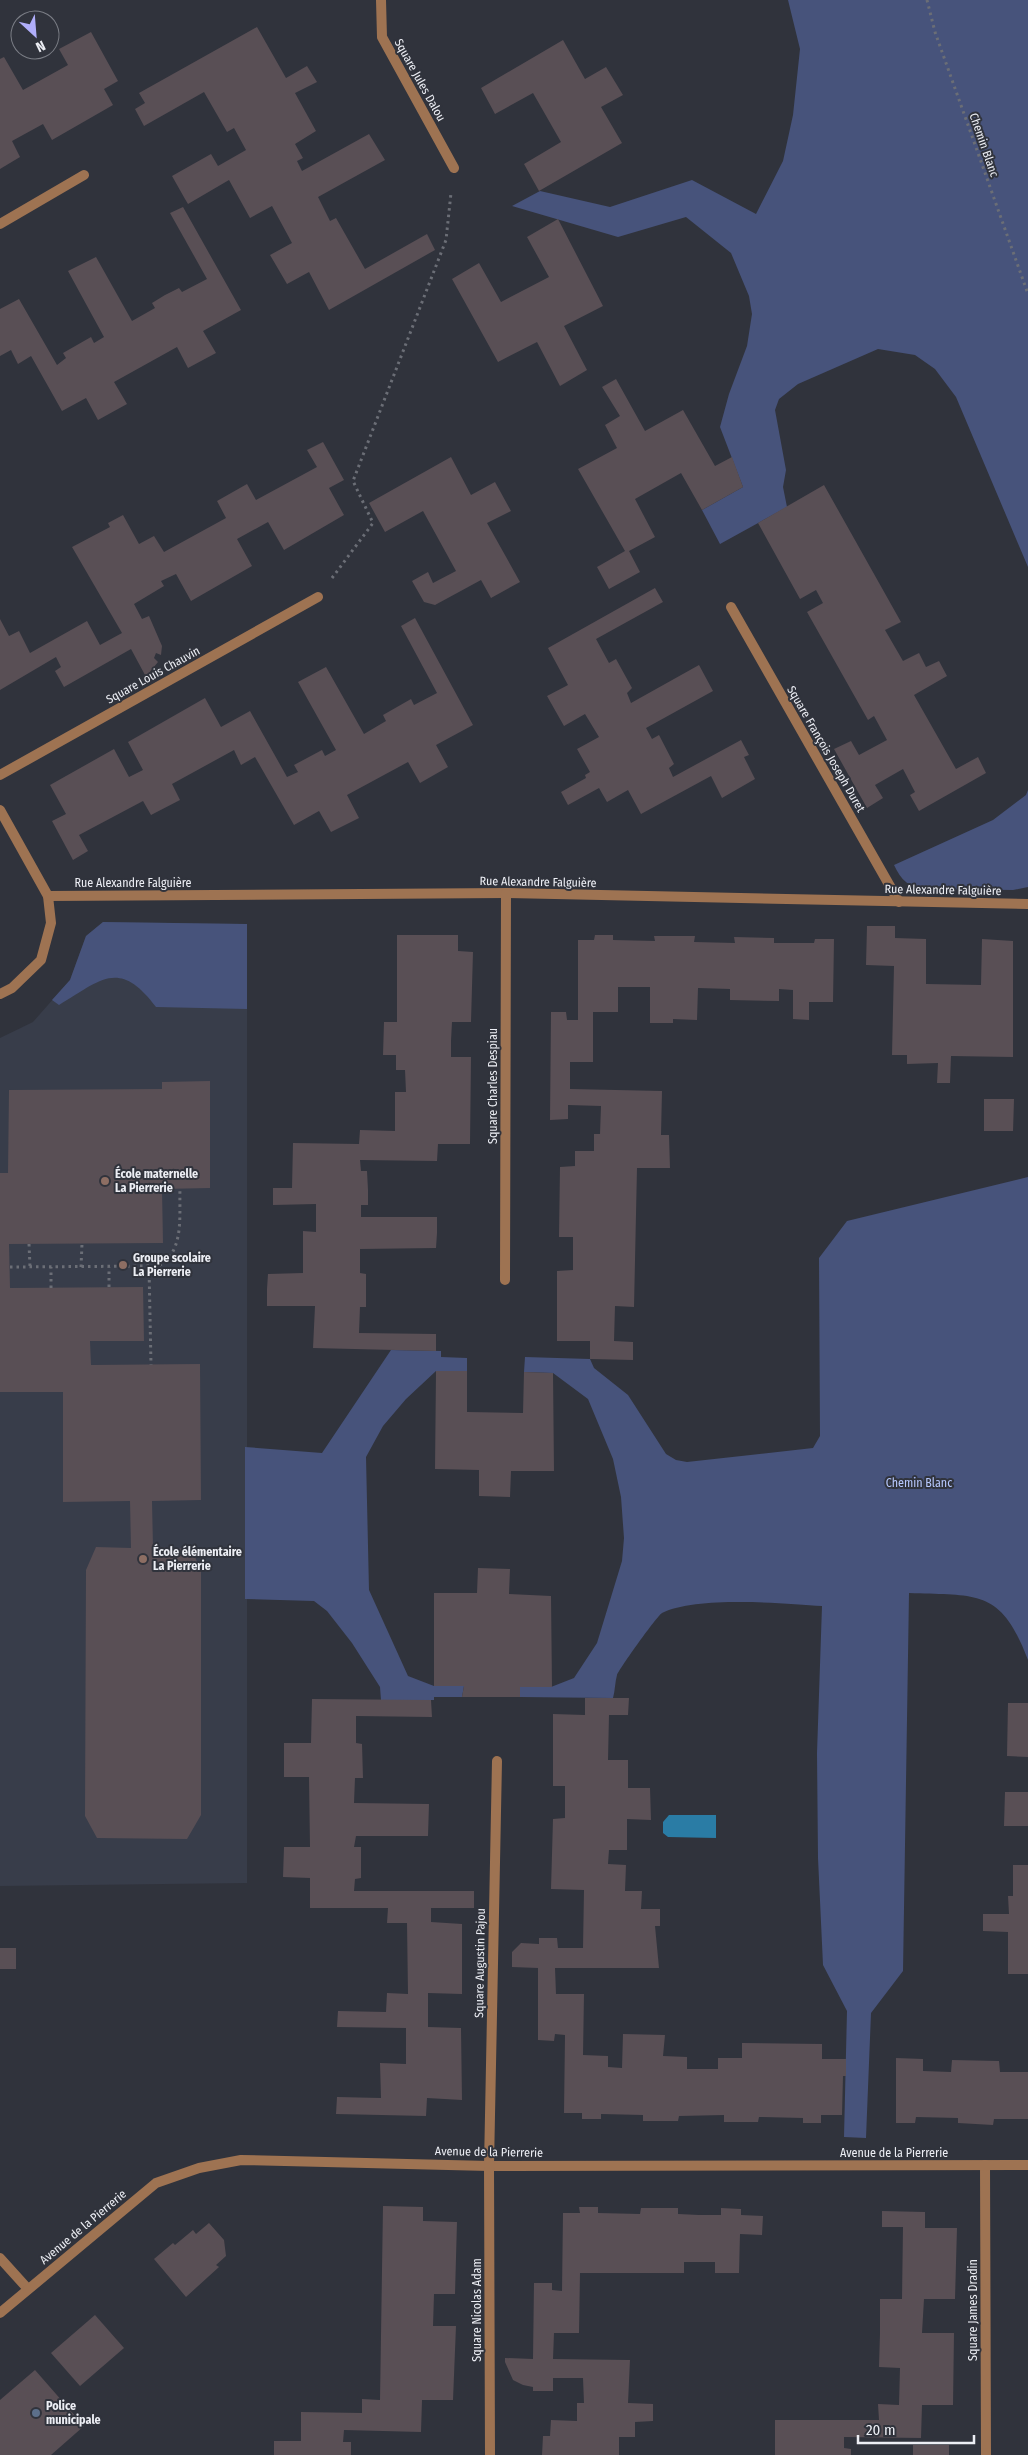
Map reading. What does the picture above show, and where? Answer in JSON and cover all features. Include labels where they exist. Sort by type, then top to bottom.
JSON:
[{"type":"street","name":"Square Jules Dalou","points":[[381,0],[382,36],[454,168]]},
{"type":"street","points":[[0,224],[84,175]]},
{"type":"street","name":"Square Louis Chauvin","points":[[0,775],[318,597]]},
{"type":"street","name":"Square François Joseph Duret","points":[[731,607],[898,902]]},
{"type":"street","points":[[0,810],[48,896],[51,923],[41,960],[12,988],[0,994]]},
{"type":"street","name":"Rue Alexandre Falguière","points":[[48,896],[506,893],[1028,904]]},
{"type":"street","name":"Square Charles Despiau","points":[[505,1280],[506,893]]},
{"type":"street","name":"Square Augustin Pajou","points":[[488,2166],[497,1761]]},
{"type":"street","name":"Avenue de la Pierrerie","points":[[0,2313],[156,2183],[199,2168],[241,2160],[488,2166],[1028,2165]]},
{"type":"street","name":"Square James Dradin","points":[[985,2165],[986,2455]]},
{"type":"street","name":"Square Nicolas Adam","points":[[488,2166],[490,2455]]},
{"type":"street","points":[[0,2258],[28,2289]]},
{"type":"path","name":"Chemin Blanc","points":[[927,0],[936,32],[1028,294]]},
{"type":"path","points":[[318,597],[373,523],[353,482],[446,240],[454,168]]},
{"type":"path","points":[[10,1267],[149,1267],[166,1261],[175,1250],[180,1188]]},
{"type":"path","points":[[30,1244],[30,1267]]},
{"type":"path","points":[[82,1244],[82,1267]]},
{"type":"path","points":[[51,1267],[51,1288]]},
{"type":"path","points":[[109,1287],[110,1267]]},
{"type":"path","points":[[149,1267],[151,1365]]},
{"type":"shaded area","name":"Groupe scolaire La Pierrerie","points":[[103,922],[247,924],[247,1883],[0,1886],[0,1038],[33,1022],[70,980],[86,936]]},
{"type":"shaded area","points":[[669,1815],[716,1815],[716,1838],[668,1837],[663,1833],[663,1822]]},
{"type":"green space","points":[[788,0],[1028,0],[1028,567],[956,397],[935,369],[915,355],[878,349],[798,384],[779,399],[775,410],[786,470],[783,487],[787,507],[720,544],[702,510],[743,487],[720,427],[729,394],[747,346],[752,314],[749,296],[731,253],[686,217],[618,237],[512,206],[540,191],[610,207],[692,180],[756,214],[783,161],[793,115],[800,49]]},
{"type":"green space","points":[[1028,790],[1028,887],[1013,890],[926,889],[910,885],[900,875],[894,865],[993,820],[1026,795]]},
{"type":"green space","points":[[103,922],[247,924],[247,1009],[156,1007],[131,982],[120,978],[109,978],[98,982],[59,1005],[52,1000],[70,980],[86,936]]},
{"type":"green space","name":"Chemin Blanc","points":[[1028,1177],[1028,1660],[1008,1620],[996,1608],[984,1601],[952,1595],[909,1593],[903,1971],[871,2013],[866,2138],[844,2137],[847,2011],[823,1965],[818,1858],[817,1753],[822,1606],[740,1602],[696,1604],[677,1608],[662,1613],[631,1653],[617,1675],[613,1698],[520,1697],[520,1687],[551,1687],[574,1678],[597,1643],[622,1561],[624,1538],[621,1497],[613,1459],[588,1399],[553,1373],[524,1372],[525,1357],[590,1359],[594,1368],[628,1395],[666,1454],[676,1460],[687,1462],[813,1448],[820,1436],[819,1258],[847,1221]]},
{"type":"green space","points":[[391,1350],[441,1351],[441,1357],[467,1358],[467,1371],[436,1371],[406,1399],[383,1426],[366,1457],[369,1590],[408,1676],[434,1686],[464,1686],[462,1697],[434,1697],[434,1700],[381,1700],[380,1687],[352,1643],[327,1611],[314,1601],[245,1599],[245,1447],[322,1453]]},
{"type":"building","points":[[257,27],[286,78],[307,66],[317,82],[295,93],[316,131],[295,144],[303,158],[297,161],[302,171],[369,134],[385,160],[318,197],[330,221],[336,218],[365,269],[427,234],[435,250],[329,310],[309,272],[287,284],[270,255],[292,243],[272,206],[250,218],[229,180],[188,204],[185,199],[172,176],[211,154],[218,166],[246,150],[234,128],[227,132],[204,92],[144,126],[135,109],[145,103],[139,93]]},
{"type":"building","points":[[91,32],[118,81],[104,89],[113,105],[52,140],[43,124],[12,141],[20,157],[0,169],[0,59],[4,57],[23,90],[68,65],[60,48]]},
{"type":"building","points":[[563,40],[585,79],[606,67],[623,95],[601,107],[622,143],[539,191],[524,164],[561,142],[533,93],[495,114],[481,88]]},
{"type":"building","points":[[183,207],[241,310],[203,331],[216,353],[188,368],[177,347],[114,382],[127,404],[98,420],[86,398],[62,411],[31,356],[18,364],[11,350],[0,356],[0,309],[19,299],[57,365],[66,358],[63,353],[91,337],[94,343],[104,337],[68,271],[96,257],[132,321],[155,308],[152,303],[165,295],[179,288],[182,292],[207,279],[170,213]]},
{"type":"building","points":[[558,219],[603,306],[564,326],[587,370],[560,386],[537,342],[498,362],[452,279],[479,263],[501,302],[549,277],[527,237]]},
{"type":"building","points":[[616,379],[645,431],[683,410],[715,466],[732,457],[743,487],[702,510],[681,473],[635,499],[655,537],[629,551],[640,572],[609,589],[597,567],[625,551],[578,469],[617,448],[605,425],[620,416],[602,387]]},
{"type":"building","points":[[323,442],[344,480],[329,488],[344,515],[284,550],[268,522],[237,539],[252,566],[191,601],[176,574],[161,581],[164,586],[134,604],[142,619],[149,616],[162,646],[161,655],[156,653],[154,658],[158,662],[149,673],[145,675],[131,649],[64,687],[55,671],[61,667],[56,657],[0,690],[0,619],[9,636],[19,631],[30,653],[87,621],[100,645],[122,633],[72,547],[110,527],[108,523],[123,515],[139,544],[154,536],[164,552],[226,518],[217,501],[247,484],[256,500],[317,467],[307,450]]},
{"type":"building","points":[[451,457],[471,495],[495,482],[511,511],[487,523],[520,582],[491,598],[481,580],[435,605],[424,602],[412,581],[428,572],[433,583],[456,571],[423,511],[385,532],[369,503]]},
{"type":"building","points":[[824,485],[901,622],[885,630],[903,661],[919,653],[926,667],[939,661],[947,676],[914,695],[956,769],[978,757],[986,773],[919,811],[910,795],[915,792],[903,769],[875,785],[883,798],[867,808],[834,749],[851,741],[859,755],[887,740],[874,716],[868,720],[807,612],[823,603],[816,590],[800,599],[758,523]]},
{"type":"building","points":[[655,588],[663,602],[596,639],[609,663],[616,659],[632,688],[627,693],[631,703],[699,665],[713,691],[646,728],[652,739],[659,735],[674,764],[669,768],[673,777],[741,740],[749,755],[744,757],[755,779],[722,798],[711,776],[641,814],[628,790],[607,802],[599,788],[568,805],[561,792],[586,778],[585,775],[590,772],[577,749],[599,737],[585,714],[564,726],[547,696],[568,685],[548,648]]},
{"type":"building","points":[[415,618],[473,725],[436,745],[448,767],[420,783],[408,762],[347,795],[359,818],[331,832],[319,811],[294,825],[255,757],[241,765],[234,750],[172,784],[180,800],[151,815],[143,801],[79,835],[88,851],[73,860],[52,821],[66,814],[50,785],[114,749],[129,777],[143,770],[128,742],[205,698],[221,727],[250,711],[287,777],[298,772],[294,765],[322,750],[325,756],[336,750],[298,682],[326,667],[364,734],[386,721],[383,715],[411,699],[414,705],[437,693],[401,626]]},
{"type":"building","points":[[867,926],[895,926],[895,938],[926,939],[926,984],[981,985],[982,939],[1013,941],[1013,1057],[951,1056],[950,1083],[937,1083],[938,1063],[907,1064],[907,1055],[892,1055],[894,966],[866,965]]},
{"type":"building","points":[[397,935],[458,935],[458,951],[473,952],[471,1022],[452,1022],[451,1041],[451,1057],[471,1057],[470,1144],[438,1144],[437,1161],[360,1160],[361,1171],[367,1171],[368,1190],[368,1205],[361,1205],[361,1217],[437,1217],[437,1233],[436,1248],[360,1249],[360,1273],[366,1274],[366,1307],[360,1307],[359,1333],[436,1334],[436,1351],[313,1348],[315,1306],[267,1306],[267,1289],[268,1274],[303,1273],[303,1231],[316,1232],[316,1204],[273,1205],[273,1188],[292,1188],[293,1143],[359,1144],[360,1130],[395,1131],[395,1092],[406,1092],[405,1070],[396,1070],[396,1055],[383,1055],[384,1022],[397,1022]]},
{"type":"building","points":[[595,935],[613,935],[613,940],[655,941],[654,936],[695,936],[694,942],[735,943],[734,937],[774,938],[774,943],[814,943],[815,939],[834,939],[833,1002],[809,1002],[809,1020],[793,1019],[793,990],[779,989],[779,1001],[730,1000],[730,989],[698,988],[697,1020],[673,1019],[673,1023],[650,1023],[650,987],[618,987],[618,1012],[593,1012],[593,1062],[570,1062],[570,1089],[662,1091],[661,1135],[669,1135],[670,1168],[637,1168],[634,1307],[615,1306],[614,1341],[633,1342],[633,1360],[590,1359],[590,1341],[557,1341],[557,1271],[573,1270],[573,1237],[559,1237],[560,1167],[575,1166],[575,1151],[594,1151],[594,1134],[600,1134],[601,1106],[568,1105],[568,1119],[550,1120],[551,1012],[566,1012],[567,1020],[578,1020],[578,940],[594,940]]},
{"type":"building","name":"École élémentaire La Pierrerie","points":[[210,1081],[210,1188],[162,1189],[163,1243],[9,1244],[10,1288],[143,1287],[144,1341],[90,1341],[91,1365],[200,1364],[201,1500],[152,1501],[153,1547],[192,1549],[201,1572],[201,1815],[187,1839],[97,1838],[85,1816],[86,1570],[96,1547],[131,1548],[130,1501],[63,1502],[63,1392],[0,1392],[0,1173],[8,1173],[9,1090],[162,1089],[162,1082]]},
{"type":"building","points":[[984,1099],[1014,1099],[1013,1131],[984,1131]]},
{"type":"building","points":[[436,1371],[467,1371],[467,1412],[523,1413],[524,1372],[553,1373],[554,1471],[511,1471],[510,1497],[479,1496],[479,1470],[435,1469]]},
{"type":"building","points":[[478,1568],[510,1569],[509,1594],[551,1596],[552,1687],[520,1687],[520,1697],[462,1697],[464,1686],[434,1686],[434,1593],[477,1593]]},
{"type":"building","points":[[585,1698],[629,1698],[628,1715],[609,1715],[608,1760],[628,1760],[628,1788],[650,1788],[651,1820],[627,1819],[627,1850],[609,1850],[608,1864],[626,1865],[625,1891],[642,1891],[641,1909],[660,1909],[660,1926],[655,1926],[659,1968],[555,1968],[556,1994],[584,1994],[583,2055],[608,2056],[608,2067],[622,2068],[623,2034],[665,2035],[663,2056],[687,2057],[687,2069],[718,2069],[718,2058],[742,2058],[742,2043],[822,2044],[822,2059],[846,2059],[846,2076],[843,2076],[842,2115],[821,2115],[821,2123],[803,2123],[803,2118],[759,2117],[758,2122],[724,2122],[724,2115],[679,2116],[678,2121],[643,2121],[643,2115],[601,2114],[601,2119],[582,2119],[582,2113],[564,2113],[565,2035],[555,2034],[554,2041],[538,2040],[538,1968],[512,1967],[512,1952],[521,1943],[539,1944],[539,1938],[557,1938],[558,1948],[583,1948],[584,1890],[551,1889],[553,1819],[565,1818],[565,1786],[553,1786],[553,1714],[585,1715]]},
{"type":"building","points":[[312,1699],[431,1700],[432,1717],[356,1716],[356,1743],[362,1744],[363,1778],[355,1778],[354,1803],[429,1804],[428,1836],[356,1836],[354,1847],[361,1847],[361,1878],[355,1879],[354,1891],[474,1891],[474,1908],[431,1908],[431,1922],[462,1924],[462,1994],[428,1993],[428,2027],[461,2028],[462,2100],[427,2098],[426,2116],[336,2114],[337,2097],[381,2098],[380,2063],[406,2064],[406,2028],[337,2027],[338,2011],[386,2012],[387,1993],[408,1994],[407,1923],[387,1923],[388,1908],[310,1908],[310,1878],[283,1877],[284,1847],[310,1847],[309,1777],[284,1777],[284,1743],[311,1743]]},
{"type":"building","points":[[1008,1703],[1028,1703],[1028,1757],[1007,1756]]},
{"type":"building","points":[[1005,1792],[1028,1792],[1028,1826],[1004,1826]]},
{"type":"building","points":[[1013,1865],[1028,1865],[1028,1974],[1008,1974],[1008,1932],[983,1931],[983,1914],[1009,1914],[1008,1896],[1013,1896]]},
{"type":"building","points":[[0,1948],[16,1948],[16,1969],[0,1969]]},
{"type":"building","points":[[896,2058],[923,2059],[923,2071],[951,2072],[952,2060],[999,2061],[1000,2072],[1028,2072],[1028,2119],[994,2119],[993,2125],[958,2123],[958,2118],[916,2117],[915,2123],[896,2123]]},
{"type":"building","points":[[383,2206],[423,2207],[423,2221],[457,2222],[455,2294],[434,2294],[433,2326],[456,2326],[453,2400],[422,2400],[421,2432],[344,2430],[343,2442],[351,2442],[351,2455],[274,2455],[274,2441],[301,2441],[301,2412],[362,2413],[362,2399],[380,2400]]},
{"type":"building","points":[[579,2207],[598,2207],[598,2213],[640,2214],[641,2208],[678,2208],[678,2214],[699,2215],[721,2215],[721,2208],[741,2209],[741,2215],[763,2216],[762,2235],[740,2234],[739,2273],[715,2273],[715,2262],[684,2262],[684,2273],[580,2273],[579,2333],[554,2333],[553,2359],[630,2360],[628,2403],[653,2404],[653,2421],[635,2422],[635,2437],[619,2437],[619,2455],[542,2455],[543,2436],[550,2436],[551,2420],[577,2421],[577,2403],[584,2403],[583,2378],[553,2378],[553,2391],[533,2391],[533,2387],[513,2380],[505,2362],[505,2358],[533,2359],[534,2283],[552,2283],[552,2290],[562,2291],[563,2213],[580,2213]]},
{"type":"building","points":[[882,2211],[925,2212],[925,2228],[957,2228],[955,2299],[924,2299],[922,2333],[954,2333],[953,2405],[922,2405],[921,2438],[844,2437],[844,2448],[851,2449],[851,2455],[775,2455],[775,2420],[879,2420],[878,2404],[899,2405],[900,2368],[879,2367],[880,2299],[902,2299],[903,2227],[882,2227]]},
{"type":"building","points":[[209,2223],[224,2240],[226,2256],[216,2265],[219,2267],[186,2297],[154,2259],[173,2243],[175,2245],[193,2230],[196,2234]]},
{"type":"building","points":[[95,2315],[124,2348],[80,2386],[51,2353]]},
{"type":"building","name":"Police municipale","points":[[35,2370],[84,2426],[51,2455],[0,2455],[0,2400]]},
{"type":"building","points":[[913,2445],[949,2445],[949,2455],[913,2455]]},
{"type":"place","name":"École maternelle La Pierrerie","points":[[105,1181]]},
{"type":"place","name":"Groupe scolaire La Pierrerie","points":[[123,1265]]},
{"type":"place","name":"École élémentaire La Pierrerie","points":[[143,1559]]},
{"type":"place","name":"Police municipale","points":[[36,2413]]}]
